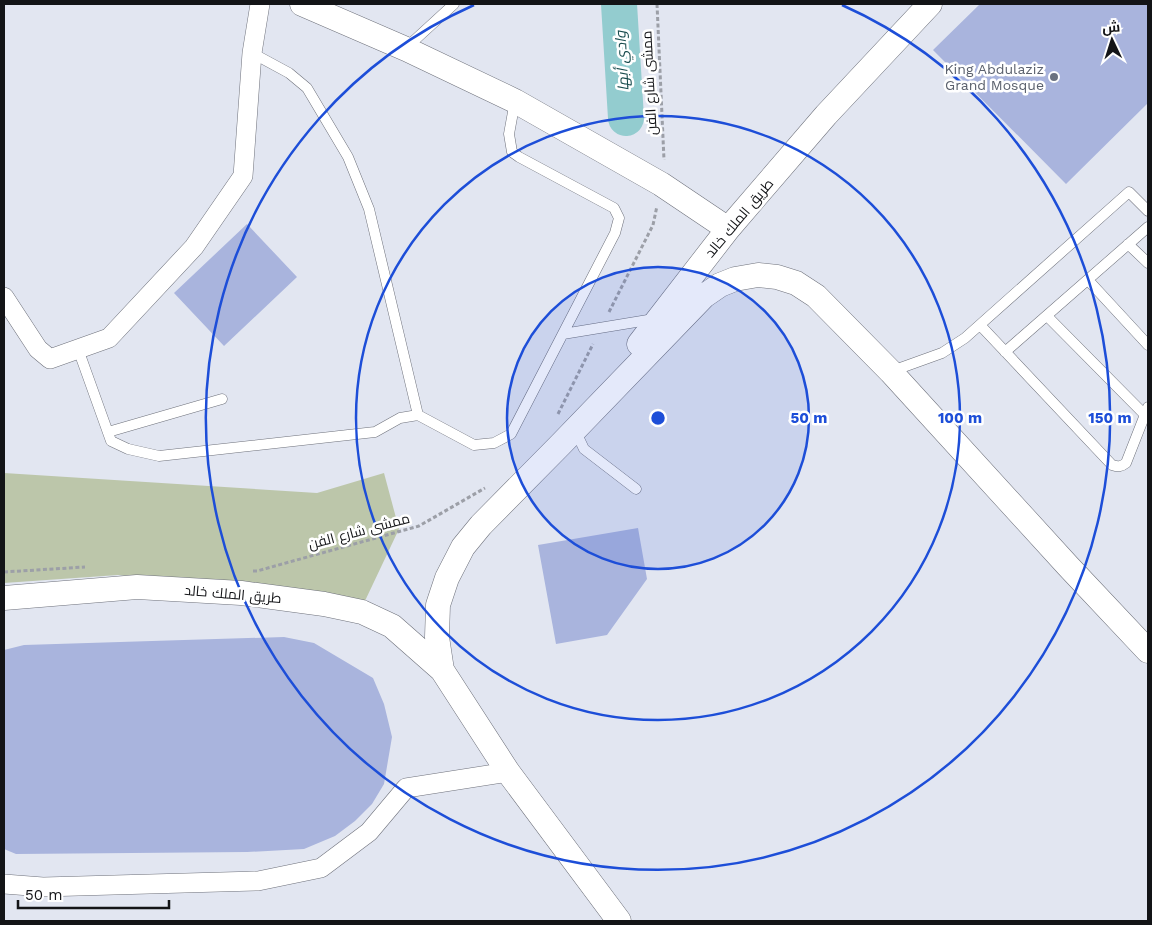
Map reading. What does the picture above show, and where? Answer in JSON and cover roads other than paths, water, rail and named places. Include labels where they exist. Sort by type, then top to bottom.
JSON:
[{"type":"street","points":[[4,297],[38,349],[50,359],[109,338],[194,247],[243,176],[252,53],[260,4]]},
{"type":"street","points":[[302,4],[406,49],[515,101],[661,184],[728,229]]},
{"type":"street","name":"طريق الملك خالد","points":[[569,437],[728,229],[826,115],[930,4]]},
{"type":"street","points":[[619,921],[508,772],[442,670],[438,637],[438,605],[447,578],[463,547],[481,525],[569,437],[704,296],[720,285],[743,278],[758,276],[777,277],[796,283],[816,296],[891,372],[1148,651]]},
{"type":"street","name":"طريق الملك خالد","points":[[11,598],[137,587],[241,593],[324,604],[362,612],[392,626],[442,670]]},
{"type":"street","points":[[4,884],[43,887],[258,881],[321,868],[369,832],[406,788],[508,772]]},
{"type":"lane","points":[[406,49],[454,4]]},
{"type":"lane","points":[[252,53],[289,73],[307,88],[348,157],[369,209],[418,415]]},
{"type":"lane","points":[[78,349],[111,441],[128,449],[159,456],[374,432],[400,418],[418,415],[474,444],[494,443],[512,434],[615,233],[619,218],[614,208],[512,152],[509,134],[515,101]]},
{"type":"lane","points":[[891,372],[942,353],[965,338],[1129,192],[1148,211]]},
{"type":"lane","points":[[1006,352],[1148,227]]},
{"type":"lane","points":[[1128,244],[1148,263]]},
{"type":"lane","points":[[1088,280],[1148,345]]},
{"type":"lane","points":[[980,325],[1112,465],[1119,467],[1126,463],[1147,411],[1047,316]]},
{"type":"lane","points":[[563,334],[660,318]]},
{"type":"lane","points":[[108,432],[222,399]]},
{"type":"lane","points":[[569,437],[636,489]]},
{"type":"waterway","name":"وادي أبها","points":[[619,4],[626,118]]},
{"type":"place","name":"King Abdulaziz Grand Mosque","points":[[1054,77]]}]
